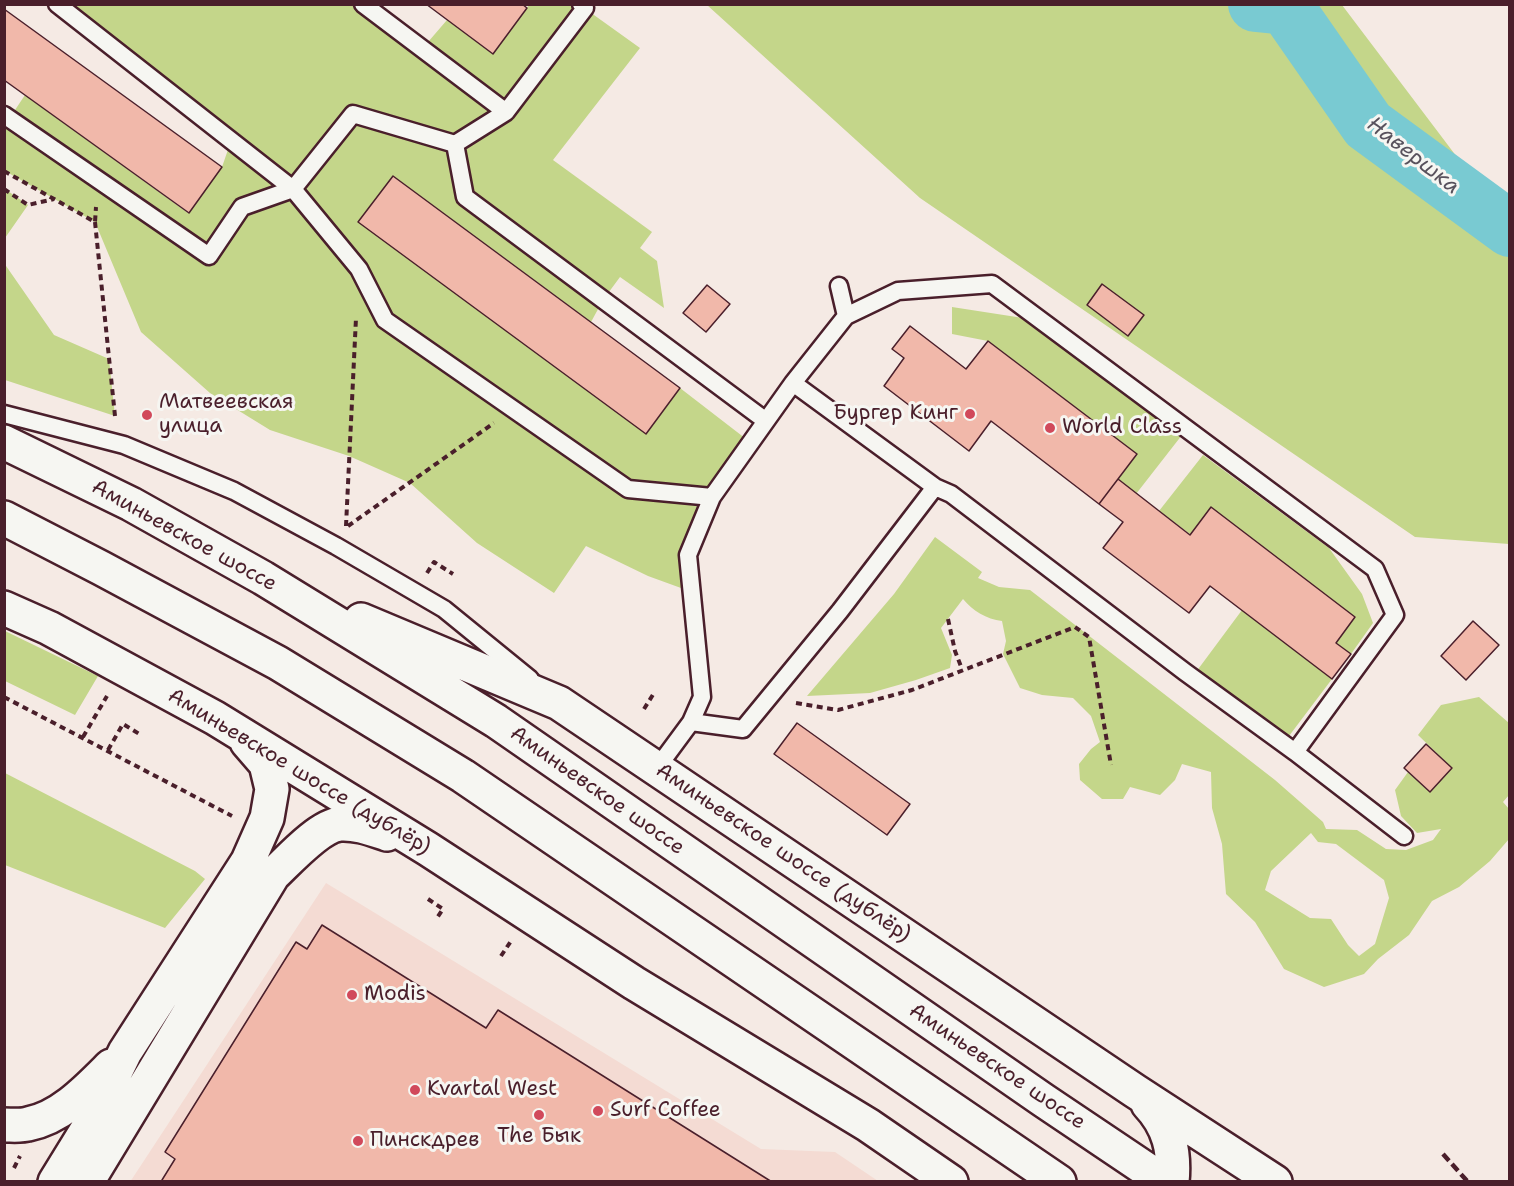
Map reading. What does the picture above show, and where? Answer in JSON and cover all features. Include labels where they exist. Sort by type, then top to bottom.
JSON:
[{"type":"main road","name":"Аминьевское шоссе","points":[[4,442],[131,504],[262,578],[496,722],[1165,1182]]},
{"type":"main road","points":[[4,518],[278,663],[463,776],[1059,1182]]},
{"type":"main road","points":[[4,532],[101,568]]},
{"type":"main road","name":"Аминьевское шоссе (дублёр)","points":[[262,578],[559,703],[1135,1091],[1275,1182]]},
{"type":"main road","name":"Аминьевское шоссе (дублёр)","points":[[4,608],[49,628],[238,732],[428,849],[634,983],[868,1125],[951,1182]]},
{"type":"main road","points":[[56,1182],[87,1130],[125,1052],[248,861],[267,818],[272,789],[266,764],[238,732]]},
{"type":"main road","points":[[87,1182],[273,876],[308,841],[338,824],[363,825],[428,849]]},
{"type":"main road","points":[[4,1125],[27,1125],[50,1117],[87,1090],[125,1052]]},
{"type":"main road","points":[[1135,1091],[1160,1116],[1167,1131],[1174,1166],[1172,1182]]},
{"type":"lane","points":[[57,4],[294,189],[359,269],[385,320],[628,489],[712,497]]},
{"type":"lane","points":[[363,4],[506,112]]},
{"type":"lane","points":[[4,115],[209,256],[242,207],[294,189],[352,114],[455,144],[506,112],[585,8],[581,4]]},
{"type":"lane","points":[[455,144],[465,197],[766,421]]},
{"type":"lane","points":[[657,768],[691,722],[702,697],[688,555],[712,497],[793,383],[846,316],[898,291],[992,284],[1375,569],[1395,615],[1294,752]]},
{"type":"lane","points":[[839,286],[846,316]]},
{"type":"lane","points":[[793,383],[935,487],[951,494],[1404,836]]},
{"type":"lane","points":[[4,414],[124,446],[234,491],[336,546],[444,609],[559,703]]},
{"type":"lane","points":[[691,722],[743,729],[840,611],[935,487]]},
{"type":"path","points":[[4,171],[95,222]]},
{"type":"path","points":[[98,179],[95,222],[115,416]]},
{"type":"path","points":[[4,189],[27,205],[54,199]]},
{"type":"path","points":[[359,269],[345,529],[514,409]]},
{"type":"path","points":[[426,575],[434,562],[453,574]]},
{"type":"path","points":[[948,619],[955,651],[962,669]]},
{"type":"path","points":[[773,693],[794,703],[838,710],[912,690],[1075,627],[1089,637],[1111,765]]},
{"type":"path","points":[[644,709],[654,693]]},
{"type":"path","points":[[83,737],[107,695]]},
{"type":"path","points":[[4,697],[232,816]]},
{"type":"path","points":[[108,750],[123,724],[141,735]]},
{"type":"path","points":[[428,899],[443,909],[437,918]]},
{"type":"path","points":[[501,957],[513,938]]},
{"type":"shaded area","name":"Kvartal West","points":[[326,883],[761,1149],[835,1152],[878,1181],[130,1182]]},
{"type":"green space","points":[[57,5],[363,5],[422,49],[447,20],[493,54],[529,5],[580,5],[640,48],[553,160],[652,232],[640,248],[657,261],[664,308],[620,277],[603,300],[591,322],[393,176],[646,434],[680,388],[750,442],[688,555],[692,592],[648,576],[586,546],[554,593],[477,543],[410,483],[349,456],[270,430],[210,393],[141,332],[95,222],[5,171],[5,125],[25,95],[188,213],[222,167],[231,141]]},
{"type":"green space","points":[[707,5],[1342,5],[1497,210],[1509,201],[1509,544],[1415,537],[920,198]]},
{"type":"green space","points":[[5,189],[28,205],[5,238]]},
{"type":"green space","points":[[4,263],[54,335],[109,359],[115,416],[5,380]]},
{"type":"green space","points":[[952,307],[1023,318],[1182,435],[1136,494],[1116,482],[1137,454],[988,341],[952,334]]},
{"type":"green space","points":[[1203,455],[1329,548],[1362,594],[1373,623],[1351,654],[1159,511]]},
{"type":"green space","points":[[935,537],[982,572],[978,578],[999,587],[1030,590],[1275,780],[1323,822],[1326,829],[1357,830],[1386,849],[1406,850],[1433,840],[1441,829],[1417,833],[1401,816],[1395,790],[1408,772],[1430,792],[1452,768],[1418,735],[1441,705],[1479,697],[1509,723],[1509,795],[1503,802],[1509,809],[1509,839],[1490,861],[1459,887],[1432,901],[1409,935],[1378,959],[1364,974],[1324,987],[1284,969],[1255,922],[1226,894],[1222,844],[1212,808],[1211,772],[1182,764],[1175,780],[1160,795],[1130,787],[1123,799],[1102,799],[1080,780],[1079,764],[1100,742],[1091,716],[1073,698],[1042,695],[1020,688],[1003,654],[1006,641],[1002,621],[980,614],[963,599],[941,628],[952,655],[950,668],[870,693],[807,696],[894,594]],"holes":[[[1311,833],[1318,842],[1336,844],[1384,880],[1389,898],[1375,944],[1359,956],[1348,945],[1331,919],[1310,918],[1265,890],[1271,871]]]},
{"type":"green space","points":[[1242,610],[1332,679],[1286,740],[1196,672]]},
{"type":"green space","points":[[5,631],[98,676],[75,715],[5,681]]},
{"type":"green space","points":[[5,773],[195,871],[205,879],[165,928],[5,865]]},
{"type":"building","points":[[426,4],[522,4],[527,8],[493,54]]},
{"type":"building","points":[[4,9],[222,167],[189,213],[4,80]]},
{"type":"building","points":[[393,176],[680,388],[646,434],[358,222]]},
{"type":"building","points":[[1102,284],[1144,315],[1128,336],[1087,305]]},
{"type":"building","points":[[707,285],[730,304],[706,332],[683,313]]},
{"type":"building","points":[[910,326],[966,369],[988,341],[1137,454],[1099,504],[991,421],[969,451],[884,386],[904,358],[892,349]]},
{"type":"building","points":[[1118,479],[1190,535],[1211,507],[1355,617],[1336,643],[1351,654],[1332,679],[1210,586],[1189,613],[1103,548],[1123,522],[1099,504]]},
{"type":"building","points":[[1473,621],[1499,645],[1466,680],[1441,656]]},
{"type":"building","points":[[797,723],[910,804],[887,835],[774,754]]},
{"type":"building","points":[[1426,744],[1452,768],[1430,792],[1404,768]]},
{"type":"building","name":"Kvartal West","points":[[322,925],[486,1028],[498,1010],[772,1182],[165,1182],[162,1180],[175,1159],[165,1152],[296,942],[307,949]]},
{"type":"waterway","name":"Навершка","points":[[1256,4],[1286,7],[1368,125],[1510,229]]},
{"type":"railway","points":[[1443,1154],[1468,1182]]},
{"type":"place","name":"Бургер Кинг","points":[[970,414]]},
{"type":"place","name":"Матвеевская улица","points":[[147,415]]},
{"type":"place","name":"World Class","points":[[1050,428]]},
{"type":"place","name":"Modis","points":[[352,995]]},
{"type":"place","name":"Kvartal West","points":[[415,1090]]},
{"type":"place","name":"Surf Coffee","points":[[598,1111]]},
{"type":"place","name":"The Бык","points":[[539,1115]]},
{"type":"place","name":"Пинскдрев","points":[[358,1141]]}]
